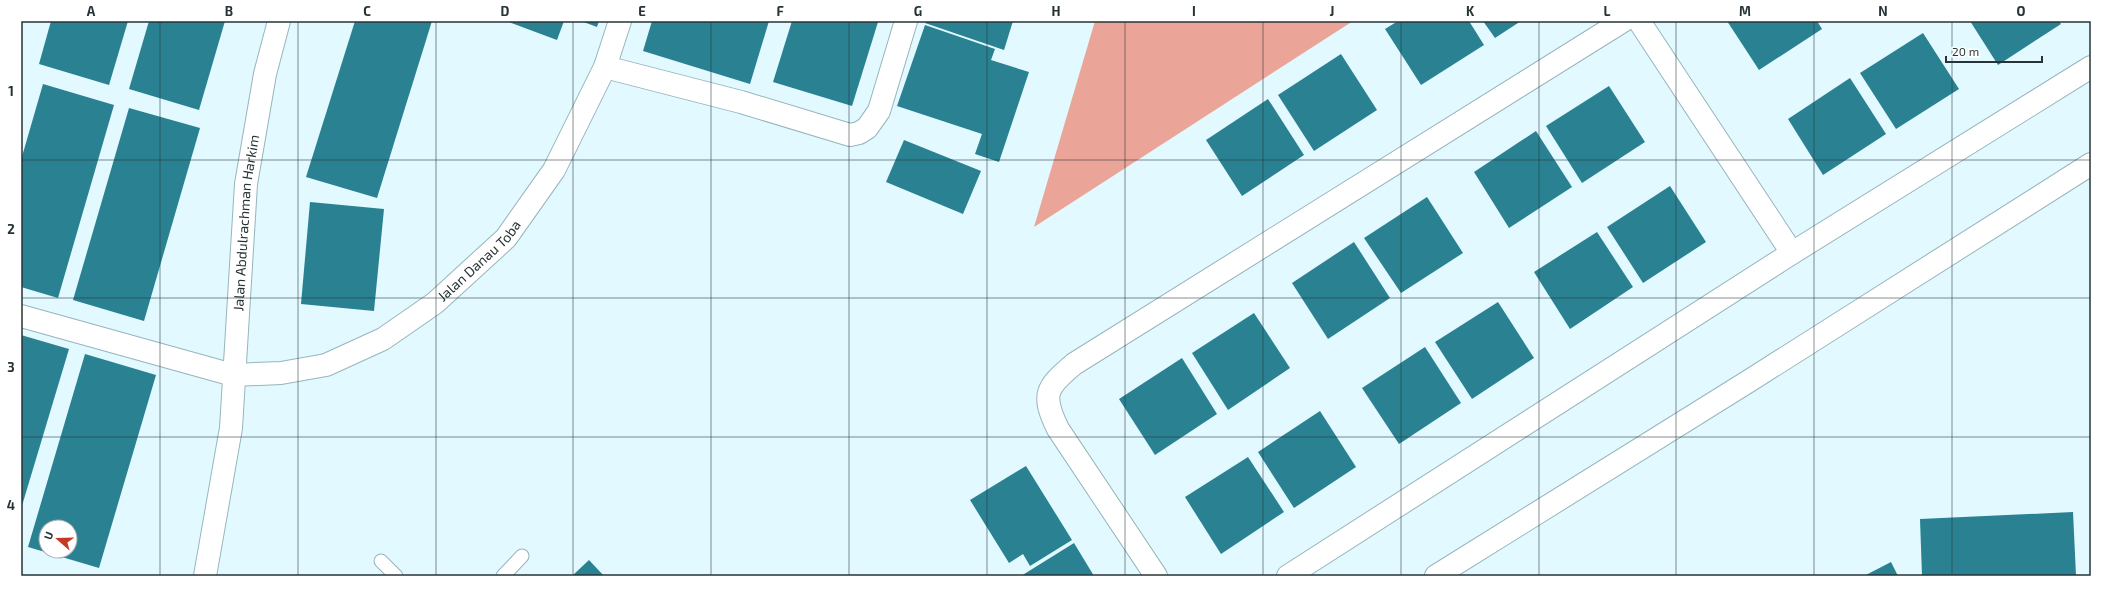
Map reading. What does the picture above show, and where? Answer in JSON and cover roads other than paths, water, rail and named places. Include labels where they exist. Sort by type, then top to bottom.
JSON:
[{"type":"street","name":"Jalan Abdulrachman Harkim","points":[[205,576],[231,428],[233,375],[246,184],[265,74],[280,21]]},
{"type":"street","name":"Jalan Danau Toba","points":[[21,316],[233,375],[281,373],[326,365],[383,339],[435,303],[506,238],[554,170],[605,67],[620,21]]},
{"type":"street","points":[[605,67],[741,102],[850,134],[860,133],[867,128],[878,111],[906,21]]},
{"type":"street","points":[[1156,576],[1058,429],[1048,409],[1048,393],[1058,378],[1081,360],[1623,21]]},
{"type":"street","points":[[1639,21],[1792,253]]},
{"type":"street","points":[[1288,576],[1792,253],[2091,67]]},
{"type":"street","points":[[1436,576],[1749,381],[2091,164]]},
{"type":"lane","points":[[503,576],[522,556]]},
{"type":"lane","points":[[381,561],[396,576]]}]
